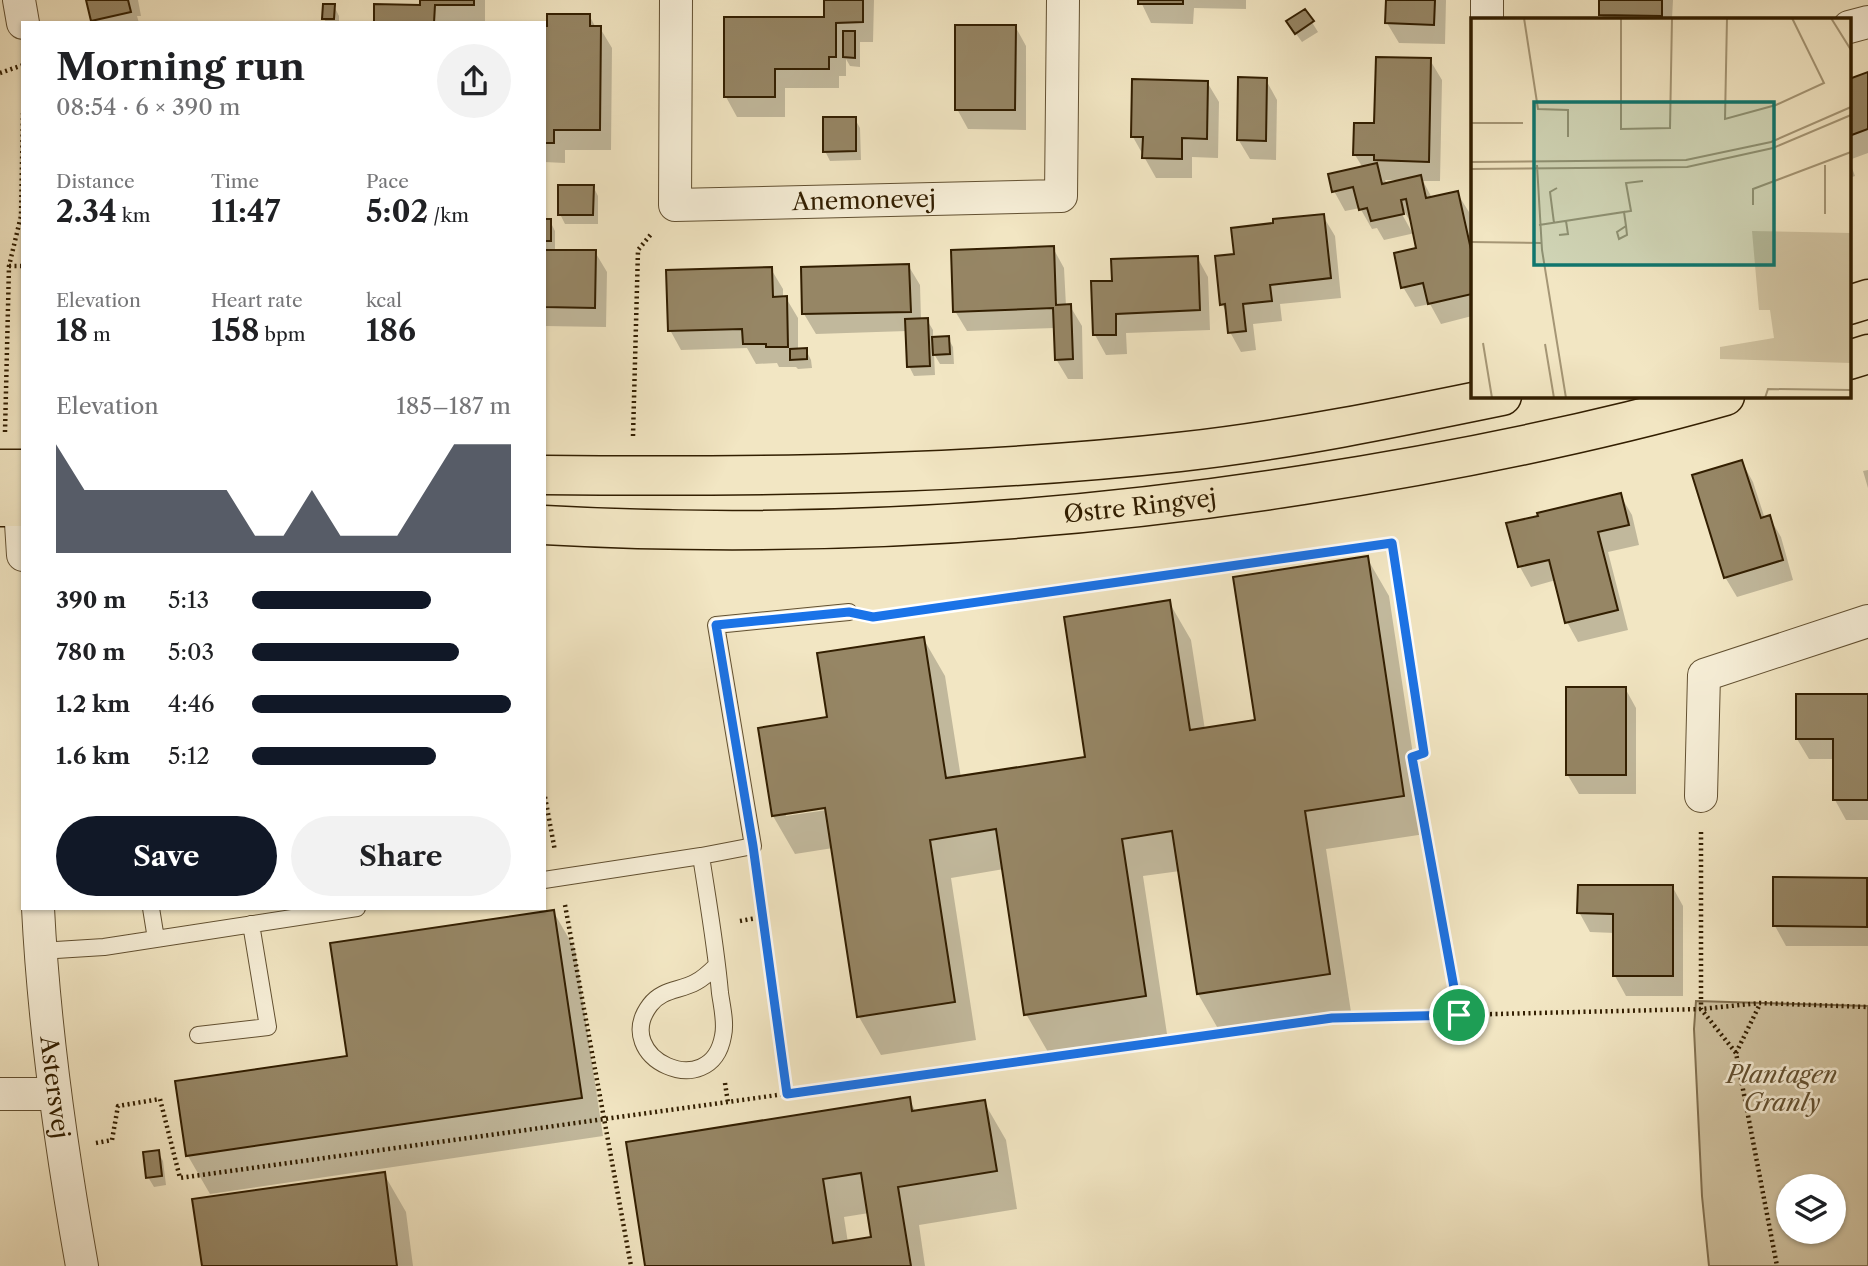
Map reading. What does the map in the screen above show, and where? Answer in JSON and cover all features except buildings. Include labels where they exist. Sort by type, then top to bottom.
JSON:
[{"type":"main road","points":[[1850,305],[1868,299]]},
{"type":"main road","points":[[1850,360],[1868,354]]},
{"type":"main road","name":"Østre Ringvej","points":[[546,475],[836,473],[1007,467],[1180,452],[1362,425],[1498,397]]},
{"type":"main road","name":"Østre Ringvej","points":[[546,525],[630,530],[836,529],[1010,520],[1187,503],[1371,475],[1547,441],[1721,397]]},
{"type":"main road","points":[[3,451],[21,467]]},
{"type":"street","points":[[19,0],[23,21]]},
{"type":"street","points":[[675,205],[676,0]]},
{"type":"street","name":"Anemonevej","points":[[675,205],[1061,197],[1063,0]]},
{"type":"street","points":[[1487,0],[1487,18]]},
{"type":"street","points":[[1850,27],[1868,22]]},
{"type":"street","points":[[16,505],[21,541]]},
{"type":"street","points":[[1701,796],[1704,675],[1868,621]]},
{"type":"street","name":"Astersvej","points":[[38,910],[61,1148],[82,1266]]},
{"type":"street","points":[[0,1094],[55,1094]]},
{"type":"lane","points":[[552,879],[753,846],[716,625],[849,612]]},
{"type":"lane","points":[[701,856],[717,965],[724,1033],[713,1058],[702,1066],[689,1070],[675,1070],[663,1066],[652,1057],[645,1046],[643,1019],[649,1006],[658,996],[695,983],[717,965]]},
{"type":"lane","points":[[151,910],[156,939]]},
{"type":"lane","points":[[40,951],[104,947],[344,910]]},
{"type":"lane","points":[[198,1035],[268,1027],[251,924]]},
{"type":"path","points":[[0,73],[21,66]]},
{"type":"path","points":[[634,447],[639,250],[675,205]]},
{"type":"path","points":[[3,451],[9,266],[21,216]]},
{"type":"path","points":[[9,266],[21,266]]},
{"type":"path","points":[[849,612],[873,617],[1392,543],[1424,753],[1412,757],[1459,1015]]},
{"type":"path","points":[[1701,796],[1701,1009],[1736,1053],[1777,1266]]},
{"type":"path","points":[[546,809],[552,879],[604,1118],[631,1266]]},
{"type":"path","points":[[753,846],[787,1094]]},
{"type":"path","points":[[1736,1053],[1760,1003]]},
{"type":"path","points":[[61,1148],[112,1140],[118,1106],[160,1099],[180,1178],[1332,1018],[1701,1009],[1760,1003],[1868,1007]]},
{"type":"green space","name":"Plantagen Granly","points":[[1696,1001],[1868,1006],[1868,1266],[1709,1266],[1702,1196],[1694,1029]]},
{"type":"route","points":[[1392,543],[1424,753],[1412,757],[1459,1015],[1332,1018],[787,1094],[753,846],[716,625],[849,612],[873,617],[1392,543]]}]
